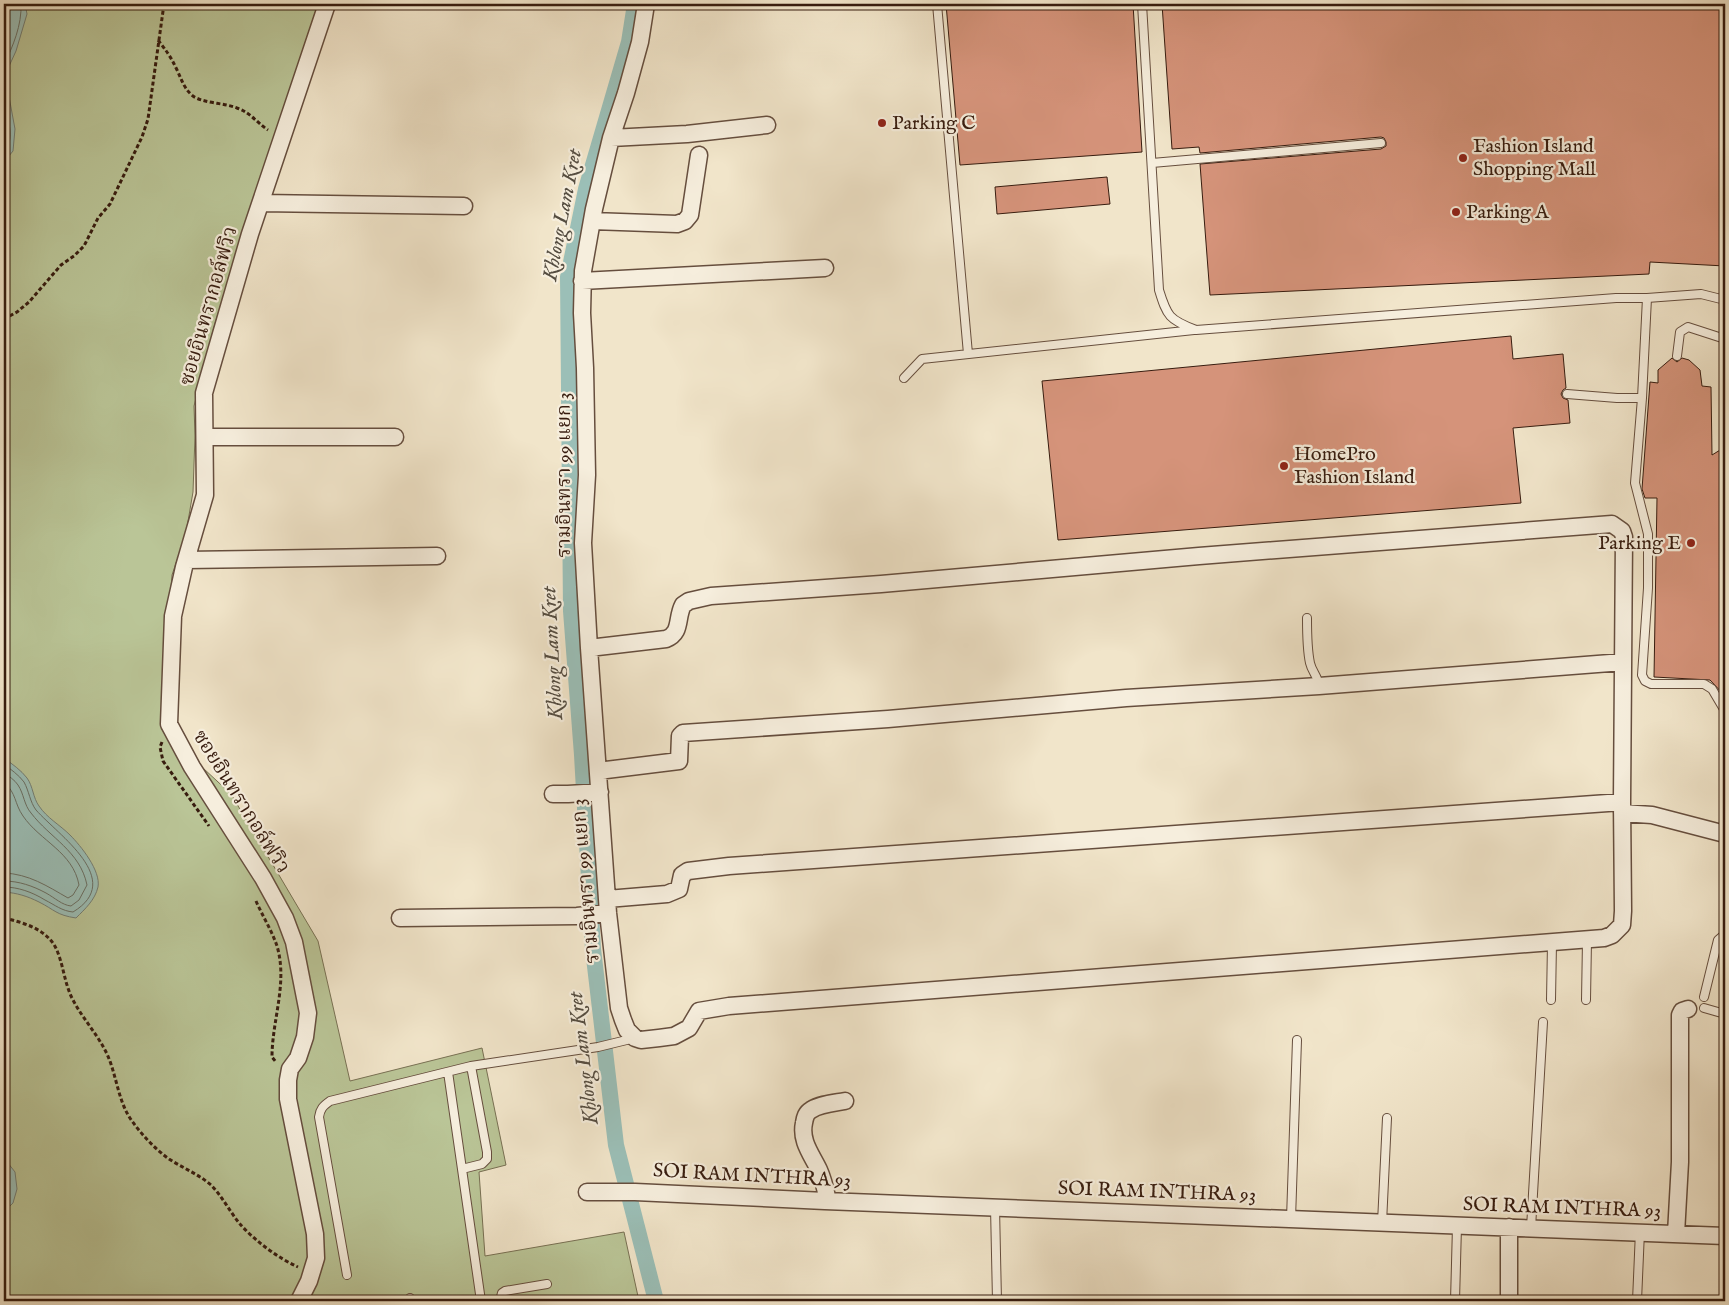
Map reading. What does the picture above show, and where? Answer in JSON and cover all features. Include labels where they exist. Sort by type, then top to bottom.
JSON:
[{"type":"street","name":"ซอยอินทรากอล์ฟวิว","points":[[299,1301],[312,1273],[316,1258],[315,1234],[288,1098],[290,1069],[298,1058],[305,1037],[308,1013],[294,942],[285,918],[263,878],[192,767],[169,724],[173,616],[186,560],[205,495],[204,393],[261,203],[327,4]]},
{"type":"street","name":"รามอินทรา 99 แยก 3","points":[[631,1039],[619,1008],[604,909],[595,792],[598,771],[588,648],[583,543],[587,474],[582,281],[592,222],[611,138],[640,42],[646,4]]},
{"type":"street","points":[[611,138],[687,134],[767,125]]},
{"type":"street","points":[[592,222],[677,224],[685,221],[690,215],[699,155]]},
{"type":"street","points":[[261,203],[464,206]]},
{"type":"street","points":[[582,281],[825,268]]},
{"type":"street","points":[[205,437],[395,437]]},
{"type":"street","points":[[588,648],[672,637],[678,628],[680,609],[683,605],[689,600],[711,596],[1612,524],[1622,531],[1624,537],[1622,924],[1612,935],[1604,938],[1552,943],[729,1006],[699,1011],[689,1028],[674,1036],[641,1040],[631,1039]]},
{"type":"street","points":[[186,560],[437,556]]},
{"type":"street","points":[[598,771],[679,761],[680,736],[683,733],[888,719],[1126,698],[1319,686],[1623,662]]},
{"type":"street","points":[[560,794],[595,792]]},
{"type":"street","points":[[400,918],[577,916],[677,890],[682,875],[688,871],[729,866],[1622,808],[1725,834]]},
{"type":"street","points":[[1676,1234],[1680,1162],[1680,1016],[1682,1012],[1696,1009]]},
{"type":"street","points":[[825,1201],[827,1196],[825,1185],[807,1148],[802,1128],[805,1115],[810,1110],[818,1106],[845,1101]]},
{"type":"street","name":"SOI RAM INTHRA 93","points":[[587,1192],[635,1192],[1457,1226],[1640,1231],[1725,1236]]},
{"type":"street","points":[[1509,1227],[1509,1301]]},
{"type":"lane","points":[[937,4],[968,354]]},
{"type":"lane","points":[[1142,4],[1159,290],[1166,312],[1178,323],[1196,330]]},
{"type":"lane","points":[[1152,163],[1381,143]]},
{"type":"lane","points":[[904,378],[922,359],[1196,330],[1616,298],[1701,294],[1725,300]]},
{"type":"lane","points":[[1647,298],[1635,483],[1648,534],[1651,588],[1642,675],[1643,679],[1651,684],[1704,684],[1712,689],[1725,711]]},
{"type":"lane","points":[[1677,356],[1680,332],[1688,327],[1725,339]]},
{"type":"lane","points":[[1567,394],[1642,398]]},
{"type":"lane","points":[[1307,618],[1308,657],[1318,679],[1319,686]]},
{"type":"lane","points":[[1704,997],[1718,940],[1725,934]]},
{"type":"lane","points":[[1586,1000],[1587,940]]},
{"type":"lane","points":[[1551,1000],[1552,943]]},
{"type":"lane","points":[[1696,1009],[1725,1014]]},
{"type":"lane","points":[[1531,1228],[1543,1022]]},
{"type":"lane","points":[[346,1275],[321,1126],[320,1110],[323,1106],[330,1101],[471,1066],[598,1047],[631,1039]]},
{"type":"lane","points":[[1291,1219],[1297,1040]]},
{"type":"lane","points":[[462,1169],[482,1164],[487,1159],[471,1066]]},
{"type":"lane","points":[[448,1072],[481,1301]]},
{"type":"lane","points":[[1382,1223],[1387,1118]]},
{"type":"lane","points":[[995,1207],[997,1301]]},
{"type":"lane","points":[[1455,1301],[1457,1226]]},
{"type":"lane","points":[[1637,1301],[1640,1231]]},
{"type":"lane","points":[[500,1301],[502,1293],[505,1291],[547,1284]]},
{"type":"path","points":[[4,319],[17,312],[29,302],[61,265],[84,246],[98,218],[110,204],[142,137],[148,119],[164,4]]},
{"type":"path","points":[[158,40],[176,67],[184,87],[194,97],[238,108],[251,115],[269,131],[283,137]]},
{"type":"path","points":[[169,724],[160,747],[163,761],[215,834]]},
{"type":"path","points":[[253,895],[277,946],[281,975],[272,1038],[272,1057],[280,1067],[290,1074]]},
{"type":"path","points":[[4,918],[26,923],[53,942],[64,980],[73,1000],[107,1054],[124,1109],[132,1122],[156,1148],[171,1160],[194,1172],[212,1187],[241,1226],[284,1260],[312,1273]]},
{"type":"green space","points":[[4,4],[318,4],[254,196],[214,327],[194,406],[193,492],[186,533],[172,575],[162,730],[231,794],[318,941],[350,1081],[482,1048],[506,1165],[479,1172],[485,1256],[624,1232],[639,1301],[4,1301]]},
{"type":"water","points":[[4,4],[25,4],[27,14],[16,51],[5,75],[15,129],[13,151],[4,162]]},
{"type":"water","points":[[4,758],[25,775],[42,810],[66,831],[93,866],[98,881],[97,892],[76,918],[60,914],[26,896],[4,892]]},
{"type":"water","points":[[4,1158],[15,1172],[17,1189],[13,1203],[4,1212]]},
{"type":"building","name":"Parking C","points":[[946,4],[1133,4],[1142,152],[960,165]]},
{"type":"building","name":"Fashion Island Shopping Mall","points":[[1162,4],[1725,4],[1725,266],[1650,262],[1649,274],[1210,295],[1200,164],[1381,149],[1386,146],[1386,142],[1381,137],[1200,153],[1199,147],[1172,149]]},
{"type":"building","points":[[1107,177],[1110,204],[997,214],[995,187]]},
{"type":"building","name":"HomePro Fashion Island","points":[[1511,336],[1513,359],[1563,354],[1566,388],[1561,394],[1563,398],[1568,400],[1570,423],[1513,428],[1521,503],[1058,540],[1042,381]]},
{"type":"building","name":"Parking E","points":[[1672,358],[1677,362],[1682,358],[1689,360],[1700,370],[1702,386],[1711,387],[1712,455],[1725,447],[1725,696],[1710,680],[1654,677],[1657,498],[1645,498],[1642,489],[1650,382],[1658,383],[1658,370]]},
{"type":"waterway","name":"Khlong Lam Kret","points":[[635,4],[629,42],[586,189],[568,277],[571,611],[582,755],[593,949],[616,1145],[656,1301]]},
{"type":"place","name":"Parking C","points":[[882,123]]},
{"type":"place","name":"Fashion Island Shopping Mall","points":[[1463,158]]},
{"type":"place","name":"Parking A","points":[[1456,212]]},
{"type":"place","name":"HomePro Fashion Island","points":[[1284,466]]},
{"type":"place","name":"Parking E","points":[[1691,543]]}]
